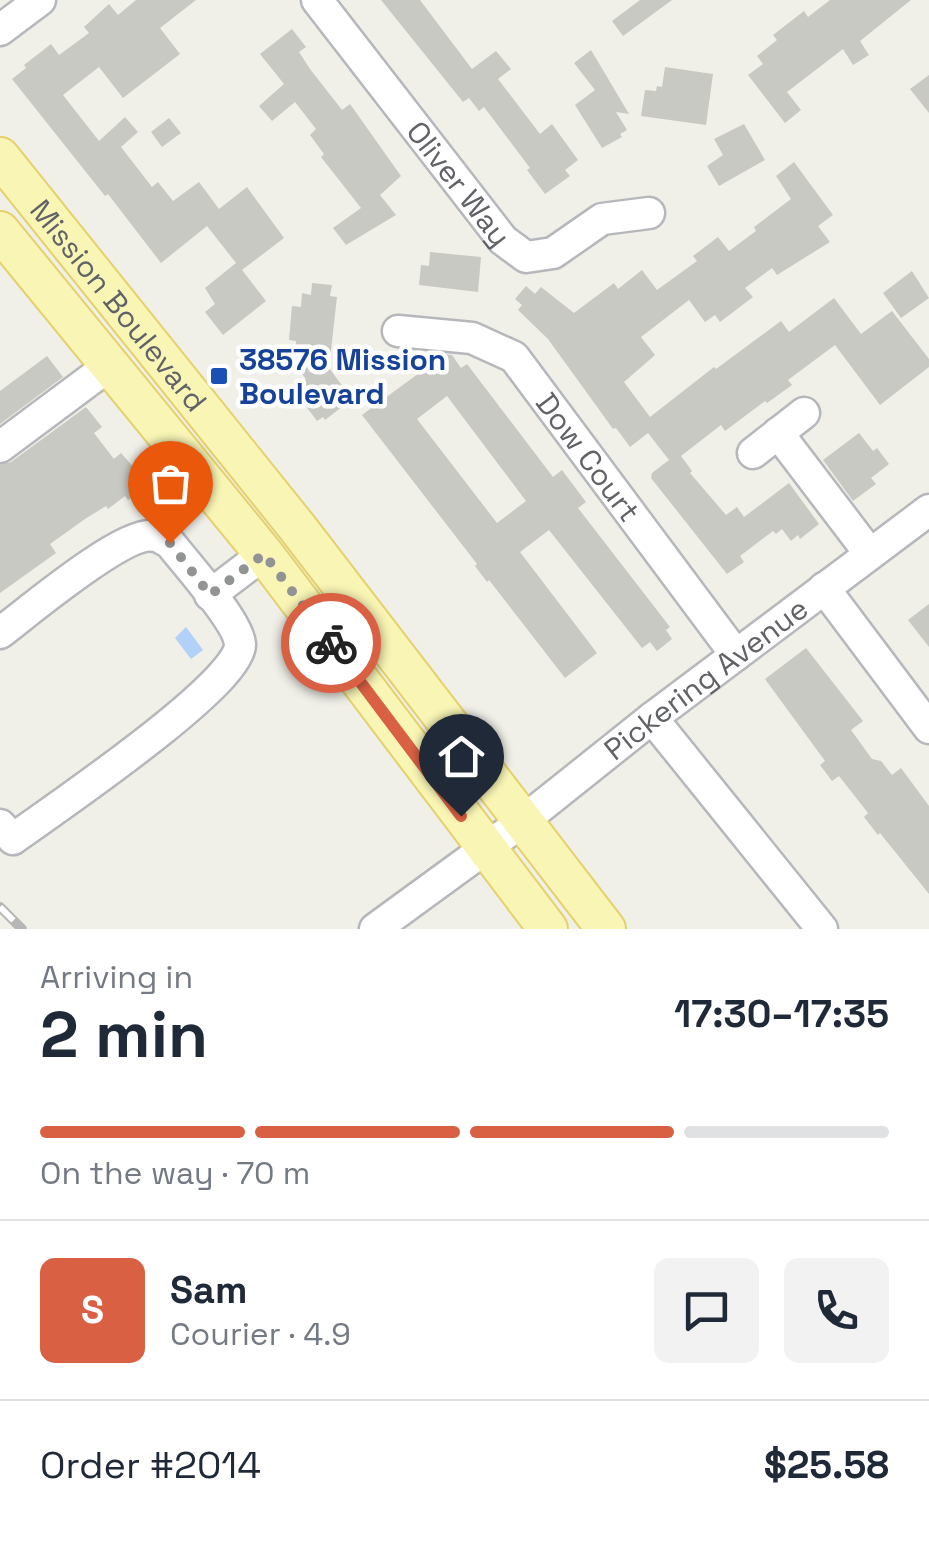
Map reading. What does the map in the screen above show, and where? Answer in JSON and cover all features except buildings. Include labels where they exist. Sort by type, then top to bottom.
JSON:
[{"type":"main road","name":"Mission Boulevard","points":[[0,157],[297,527],[606,929]]},
{"type":"main road","name":"Mission Boulevard","points":[[0,231],[264,554],[548,929]]},
{"type":"street","points":[[0,30],[40,0]]},
{"type":"street","name":"Oliver Way","points":[[317,0],[503,240],[526,256],[553,253],[602,219],[649,213]]},
{"type":"street","name":"Dow Court","points":[[398,330],[472,338],[514,356],[736,655]]},
{"type":"street","points":[[0,447],[110,366]]},
{"type":"street","points":[[753,453],[804,413]]},
{"type":"street","points":[[778,434],[870,554]]},
{"type":"street","name":"Pickering Avenue","points":[[374,929],[523,821],[652,718],[929,510]]},
{"type":"street","points":[[0,634],[98,559],[139,538],[154,536],[170,543],[236,628],[241,649],[232,667],[197,700],[7,832]]},
{"type":"street","points":[[210,595],[264,554]]},
{"type":"street","points":[[824,588],[929,728]]},
{"type":"street","points":[[652,718],[822,929]]},
{"type":"water","points":[[186,627],[203,650],[191,659],[175,638]]},
{"type":"railway","points":[[0,907],[22,929]]},
{"type":"way so far","points":[[170,543],[210,595],[264,554],[331,643]]},
{"type":"place","name":"38576 Mission Boulevard","points":[[219,376]]},
{"type":"route","points":[[331,643],[461,816]]}]
